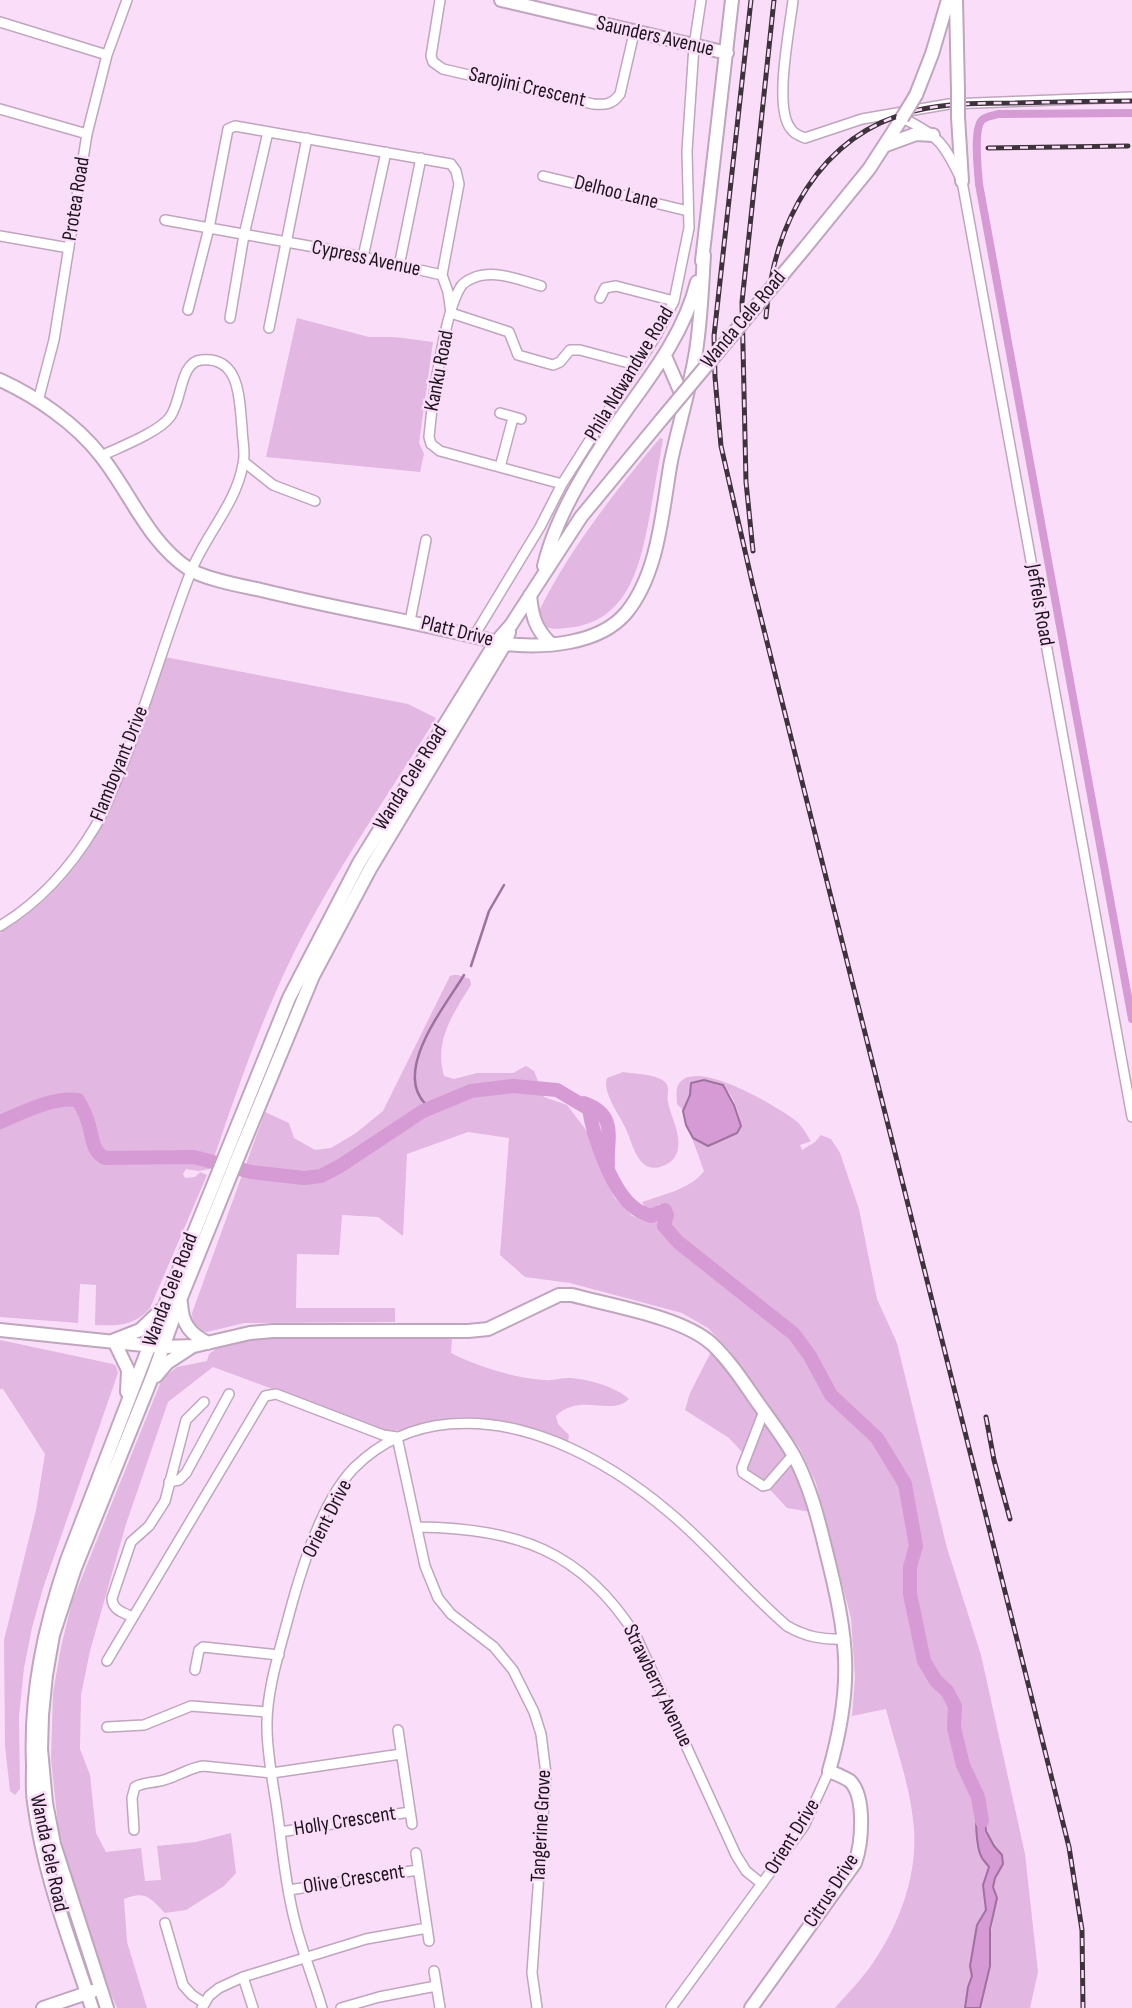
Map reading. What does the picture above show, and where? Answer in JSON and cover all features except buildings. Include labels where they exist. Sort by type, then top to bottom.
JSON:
[{"type":"street","name":"Protea Road","points":[[38,401],[54,340],[87,134],[107,55],[127,0]]},
{"type":"street","name":"Sarojini Crescent","points":[[440,0],[430,55],[433,62],[443,69],[593,104],[607,105],[620,94],[634,33]]},
{"type":"street","name":"Saunders Avenue","points":[[501,0],[727,53]]},
{"type":"street","name":"Phila Ndwandwe Road","points":[[474,636],[540,527],[562,484],[657,334],[674,301],[689,228],[687,151],[694,46],[702,0]]},
{"type":"street","name":"Phila Ndwandwe Road","points":[[541,576],[552,537],[582,478],[607,437],[665,356],[686,316],[704,255],[733,0]]},
{"type":"street","points":[[793,0],[782,94],[783,111],[791,130],[805,138],[862,119],[949,104],[1132,97]]},
{"type":"street","name":"Wanda Cele Road","points":[[92,2008],[60,1913],[40,1840],[33,1800],[32,1736],[36,1683],[52,1604],[83,1517],[165,1305],[232,1153],[289,998],[332,911],[397,799],[581,517],[804,249],[886,145],[916,94],[932,54],[948,0]]},
{"type":"street","points":[[956,0],[962,181]]},
{"type":"street","points":[[0,22],[107,55]]},
{"type":"street","points":[[0,109],[87,134]]},
{"type":"street","name":"Jeffels Road","points":[[899,122],[915,124],[933,135],[946,148],[962,181],[1132,1117]]},
{"type":"street","points":[[188,310],[209,228],[228,129],[235,126],[451,164],[459,184],[442,275]]},
{"type":"street","points":[[230,317],[244,234],[268,132]]},
{"type":"street","points":[[886,145],[916,134],[933,135]]},
{"type":"street","points":[[269,328],[307,138]]},
{"type":"street","points":[[363,257],[386,152]]},
{"type":"street","points":[[399,266],[421,158]]},
{"type":"street","name":"Delhoo Lane","points":[[543,176],[688,211]]},
{"type":"street","name":"Cypress Avenue","points":[[165,220],[363,257],[442,275],[451,313]]},
{"type":"street","points":[[0,236],[69,247]]},
{"type":"street","name":"Platt Drive","points":[[0,380],[38,401],[80,433],[102,456],[163,547],[191,571],[228,583],[309,602],[410,621],[501,643],[575,641],[600,632],[624,615],[639,593],[652,558],[695,353],[704,255]]},
{"type":"street","name":"Kanku Road","points":[[500,467],[440,451],[431,444],[430,428],[451,313],[460,287],[473,277],[486,274],[505,276],[541,286]]},
{"type":"street","points":[[600,298],[605,288],[616,286],[674,301]]},
{"type":"street","points":[[451,313],[509,332],[518,355],[548,364],[556,364],[567,352],[574,349],[636,365]]},
{"type":"street","name":"Phila Ndwandwe Road","points":[[665,356],[684,400]]},
{"type":"street","points":[[102,456],[167,420],[177,404],[191,363],[210,360],[231,372],[238,385],[244,462],[273,485],[315,501]]},
{"type":"street","points":[[500,413],[517,418],[500,467],[562,484]]},
{"type":"street","name":"Flamboyant Drive","points":[[0,926],[16,916],[55,881],[97,825],[125,758],[191,571],[226,508],[244,462]]},
{"type":"street","points":[[410,621],[426,540]]},
{"type":"street","points":[[530,594],[536,627],[550,643]]},
{"type":"street","name":"Wanda Cele Road","points":[[107,2008],[54,1844],[43,1777],[42,1715],[48,1662],[75,1569],[148,1387],[222,1178]]},
{"type":"street","name":"Orient Drive","points":[[0,1330],[163,1347],[194,1346],[250,1333],[272,1331],[488,1329],[559,1295],[572,1295],[663,1319],[687,1328],[712,1343],[735,1371],[793,1455],[812,1494],[841,1607],[846,1684],[840,1732],[830,1771],[804,1826],[671,2008]]},
{"type":"street","points":[[180,1300],[185,1325],[197,1338],[208,1343]]},
{"type":"street","points":[[126,1407],[128,1370],[112,1343],[139,1330],[165,1305]]},
{"type":"street","points":[[148,1387],[167,1363],[194,1346]]},
{"type":"street","points":[[169,1482],[179,1480],[187,1473],[229,1394]]},
{"type":"street","points":[[107,1661],[265,1396],[276,1394],[373,1432],[397,1437]]},
{"type":"street","points":[[133,1617],[117,1610],[112,1598],[131,1542],[149,1526],[160,1510],[186,1420],[204,1402]]},
{"type":"street","points":[[764,1412],[742,1468],[743,1473],[762,1486],[767,1485],[793,1455]]},
{"type":"street","name":"Orient Drive","points":[[322,2008],[296,1927],[289,1890],[267,1738],[267,1712],[297,1586],[327,1511],[353,1470],[373,1452],[397,1437],[434,1425],[477,1423],[526,1432],[584,1455],[641,1490],[672,1515],[787,1626],[820,1639],[845,1639]]},
{"type":"street","name":"Tangerine Grove","points":[[397,1437],[425,1566],[438,1598],[451,1614],[494,1647],[513,1670],[534,1712],[541,1734],[546,1774],[532,1973],[537,2008]]},
{"type":"street","name":"Strawberry Avenue","points":[[418,1527],[453,1527],[498,1533],[540,1547],[577,1569],[601,1590],[623,1615],[636,1636],[736,1855],[746,1871],[762,1885]]},
{"type":"street","points":[[205,1641],[280,1653]]},
{"type":"street","points":[[195,1670],[199,1650],[206,1647],[280,1653]]},
{"type":"street","points":[[107,1727],[144,1725],[191,1706],[267,1712]]},
{"type":"street","name":"Holly Crescent","points":[[398,1730],[412,1824]]},
{"type":"street","points":[[134,1830],[132,1791],[139,1784],[162,1781],[192,1768],[204,1766],[272,1773],[401,1754]]},
{"type":"street","name":"Citrus Drive","points":[[751,2008],[846,1877],[860,1850],[862,1827],[855,1789],[850,1782],[830,1771]]},
{"type":"street","name":"Holly Crescent","points":[[280,1832],[410,1812]]},
{"type":"street","name":"Olive Crescent","points":[[416,1853],[429,1941]]},
{"type":"street","name":"Olive Crescent","points":[[289,1890],[418,1870]]},
{"type":"street","points":[[165,1923],[183,1984],[203,2005],[219,1987],[243,1978],[366,1939],[427,1928]]},
{"type":"street","points":[[433,1971],[440,2008]]},
{"type":"street","points":[[243,1978],[253,2008]]},
{"type":"street","points":[[341,2008],[379,1997],[436,1986]]},
{"type":"street","points":[[43,2008],[100,1988]]},
{"type":"shaded area","points":[[297,318],[369,337],[433,342],[419,443],[424,454],[420,472],[266,457]]},
{"type":"shaded area","points":[[660,438],[663,439],[642,550],[637,568],[621,599],[609,612],[594,621],[575,627],[544,626],[539,611],[565,565],[610,500]]},
{"type":"shaded area","points":[[165,657],[408,704],[436,718],[310,922],[280,982],[255,1043],[210,1169],[186,1169],[183,1174],[185,1178],[195,1177],[200,1172],[207,1175],[150,1308],[132,1322],[95,1325],[96,1285],[80,1284],[78,1323],[0,1317],[0,933],[36,908],[65,879],[89,847],[125,775]]},
{"type":"shaded area","points":[[450,976],[470,979],[471,985],[452,1017],[443,1039],[441,1051],[444,1076],[454,1079],[477,1073],[513,1073],[526,1066],[534,1071],[544,1097],[567,1105],[586,1130],[614,1197],[632,1216],[651,1222],[671,1216],[668,1205],[659,1204],[652,1211],[647,1210],[642,1202],[684,1187],[704,1171],[692,1138],[708,1146],[737,1134],[741,1126],[732,1097],[720,1084],[712,1081],[691,1083],[690,1095],[683,1110],[677,1104],[677,1088],[685,1079],[698,1076],[715,1079],[754,1095],[800,1124],[811,1141],[800,1145],[802,1150],[821,1135],[831,1139],[840,1153],[859,1209],[877,1299],[897,1343],[947,1548],[981,1655],[1025,1854],[1038,1972],[1030,2008],[980,2008],[990,1966],[993,1887],[999,1850],[989,1836],[984,1807],[976,1825],[981,1857],[989,1867],[983,1885],[986,1910],[977,1925],[970,1966],[972,1976],[965,2008],[835,2008],[870,1967],[899,1915],[910,1878],[914,1839],[908,1791],[886,1709],[852,1716],[855,1677],[851,1618],[816,1483],[800,1449],[730,1351],[708,1328],[682,1313],[570,1283],[525,1277],[500,1255],[509,1138],[468,1132],[407,1154],[403,1236],[378,1217],[342,1215],[339,1255],[297,1254],[296,1308],[395,1308],[395,1322],[244,1323],[207,1332],[193,1325],[192,1313],[265,1112],[289,1123],[294,1138],[315,1150],[331,1148],[356,1133],[383,1111]]},
{"type":"shaded area","points":[[623,1072],[651,1076],[667,1084],[668,1102],[679,1143],[675,1156],[665,1165],[656,1168],[643,1163],[612,1103],[607,1090],[607,1078]]},
{"type":"shaded area","points":[[704,1080],[723,1085],[741,1126],[737,1133],[708,1146],[693,1138],[683,1111],[690,1095],[691,1083]]},
{"type":"shaded area","points":[[452,1338],[451,1353],[472,1363],[535,1379],[583,1380],[609,1387],[629,1399],[614,1406],[575,1406],[556,1416],[558,1424],[569,1435],[568,1442],[521,1425],[475,1418],[443,1419],[401,1430],[384,1430],[213,1367],[168,1402],[126,1524],[90,1651],[81,1695],[80,1749],[90,1775],[96,1833],[106,1852],[141,1848],[145,1881],[161,1880],[157,1846],[196,1842],[231,1833],[236,1873],[224,1886],[186,1910],[165,1913],[147,1897],[138,1895],[124,1899],[127,1942],[147,2008],[117,2008],[68,1869],[58,1825],[51,1759],[53,1693],[72,1602],[162,1379],[177,1367],[207,1361],[209,1354],[216,1349],[253,1339]]},
{"type":"shaded area","points":[[0,1340],[113,1364],[118,1373],[43,1588],[32,1628],[19,1716],[20,1789],[15,1795],[10,1791],[5,1746],[4,1640],[36,1510],[45,1454],[3,1389],[0,1389]]},
{"type":"shaded area","points":[[711,1352],[724,1366],[787,1456],[799,1477],[811,1512],[787,1508],[763,1482],[747,1471],[742,1452],[729,1438],[685,1410],[690,1393]]},
{"type":"shaded area","points":[[979,1802],[984,1807],[986,1831],[1002,1855],[1003,1864],[993,1887],[997,1898],[990,1929],[990,1966],[980,2008],[965,2008],[972,1976],[970,1966],[977,1925],[986,1910],[983,1885],[989,1867],[982,1858],[977,1839]]},
{"type":"waterway","points":[[1132,113],[998,114],[982,120],[979,125],[977,150],[979,184],[1132,1019]]},
{"type":"waterway","points":[[471,966],[489,911],[504,885]]},
{"type":"waterway","points":[[430,1108],[419,1094],[415,1078],[417,1061],[433,1023],[464,975]]},
{"type":"waterway","points":[[0,1122],[48,1103],[78,1100],[95,1147],[105,1158],[194,1157],[251,1172],[304,1178],[321,1176],[423,1111],[471,1091],[513,1086],[557,1090],[589,1109],[605,1163],[627,1201],[651,1216],[665,1210],[667,1215],[664,1226],[678,1242],[794,1334],[810,1356],[831,1395],[877,1438],[905,1484],[916,1546],[910,1567],[910,1594],[924,1661],[955,1706],[954,1728],[963,1765],[978,1797],[982,1821]]},
{"type":"waterway","points":[[584,1103],[595,1108],[606,1121],[609,1138],[608,1165]]},
{"type":"railway","points":[[751,0],[714,336],[721,446],[753,586],[1069,1847],[1082,1930],[1083,2008]]},
{"type":"railway","points":[[753,551],[746,482],[742,302],[774,0]]},
{"type":"railway","points":[[766,317],[770,283],[791,218],[807,188],[827,162],[851,140],[880,123],[926,108],[990,103],[1132,101]]},
{"type":"railway","points":[[988,148],[1128,146]]},
{"type":"railway","points":[[986,1417],[1010,1519]]}]
